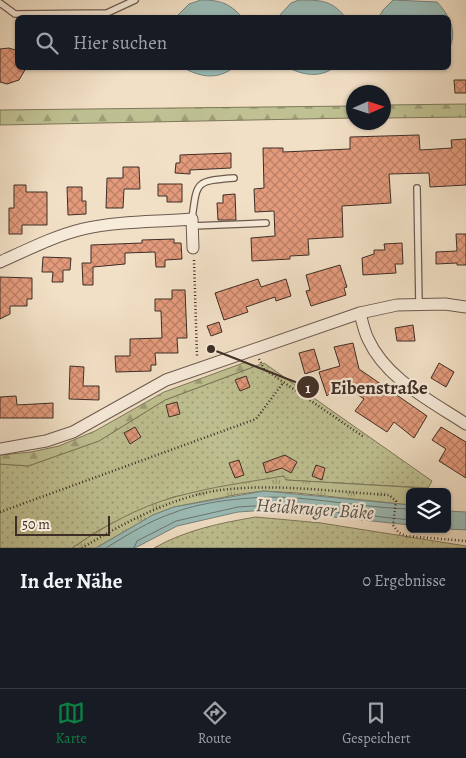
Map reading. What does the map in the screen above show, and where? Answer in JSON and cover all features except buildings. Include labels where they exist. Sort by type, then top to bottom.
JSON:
[{"type":"street","points":[[0,262],[57,237],[105,225],[192,222],[193,248]]},
{"type":"street","points":[[0,449],[46,441],[73,432],[166,380],[360,313],[397,305],[466,307]]},
{"type":"street","points":[[360,313],[367,338],[377,355],[394,374],[466,424]]},
{"type":"lane","points":[[0,2],[15,14],[107,13],[135,0]]},
{"type":"lane","points":[[234,178],[210,180],[199,185],[196,192],[192,222],[266,223]]},
{"type":"lane","points":[[417,188],[419,305]]},
{"type":"path","points":[[193,248],[198,368]]},
{"type":"path","points":[[254,349],[264,369],[364,437]]},
{"type":"path","points":[[0,512],[256,419],[283,383]]},
{"type":"path","points":[[82,548],[143,514],[175,502],[229,489],[305,489],[390,495],[396,501],[393,525],[399,533],[406,536],[466,541]]},
{"type":"green space","points":[[466,104],[466,117],[391,118],[391,105]]},
{"type":"green space","points":[[346,106],[346,118],[0,125],[0,110]]},
{"type":"green space","points":[[246,362],[253,367],[165,400],[99,441],[28,466],[0,464],[0,455],[31,452],[59,446],[95,431],[164,392]]},
{"type":"green space","points":[[264,363],[432,481],[428,488],[286,480],[284,476],[173,497],[99,530],[72,548],[0,548],[0,464],[28,466],[99,441],[165,400]]},
{"type":"green space","points":[[284,476],[286,480],[423,488],[406,488],[406,505],[297,493],[264,491],[240,494],[174,507],[153,515],[96,548],[72,548],[121,518],[148,506],[188,493]]},
{"type":"green space","points":[[256,517],[321,523],[466,546],[466,548],[154,548],[178,536],[203,528]]},
{"type":"water","points":[[201,0],[224,3],[240,15],[178,15],[189,4]]},
{"type":"water","points":[[299,0],[325,2],[335,7],[343,15],[280,15],[291,3]]},
{"type":"water","points":[[393,0],[437,2],[446,15],[380,15]]},
{"type":"water","points":[[451,24],[452,30],[451,44]]},
{"type":"water","points":[[189,70],[230,70],[215,76]]},
{"type":"water","points":[[294,70],[330,70],[317,74]]},
{"type":"water","name":"Heidkruger Bäke","points":[[264,491],[406,505],[406,525],[268,510],[238,512],[177,526],[135,548],[96,548],[153,515],[174,507]]},
{"type":"water","points":[[451,511],[466,512],[466,530],[451,529]]},
{"type":"place","name":"Eibenstraße","points":[[211,349]]}]
